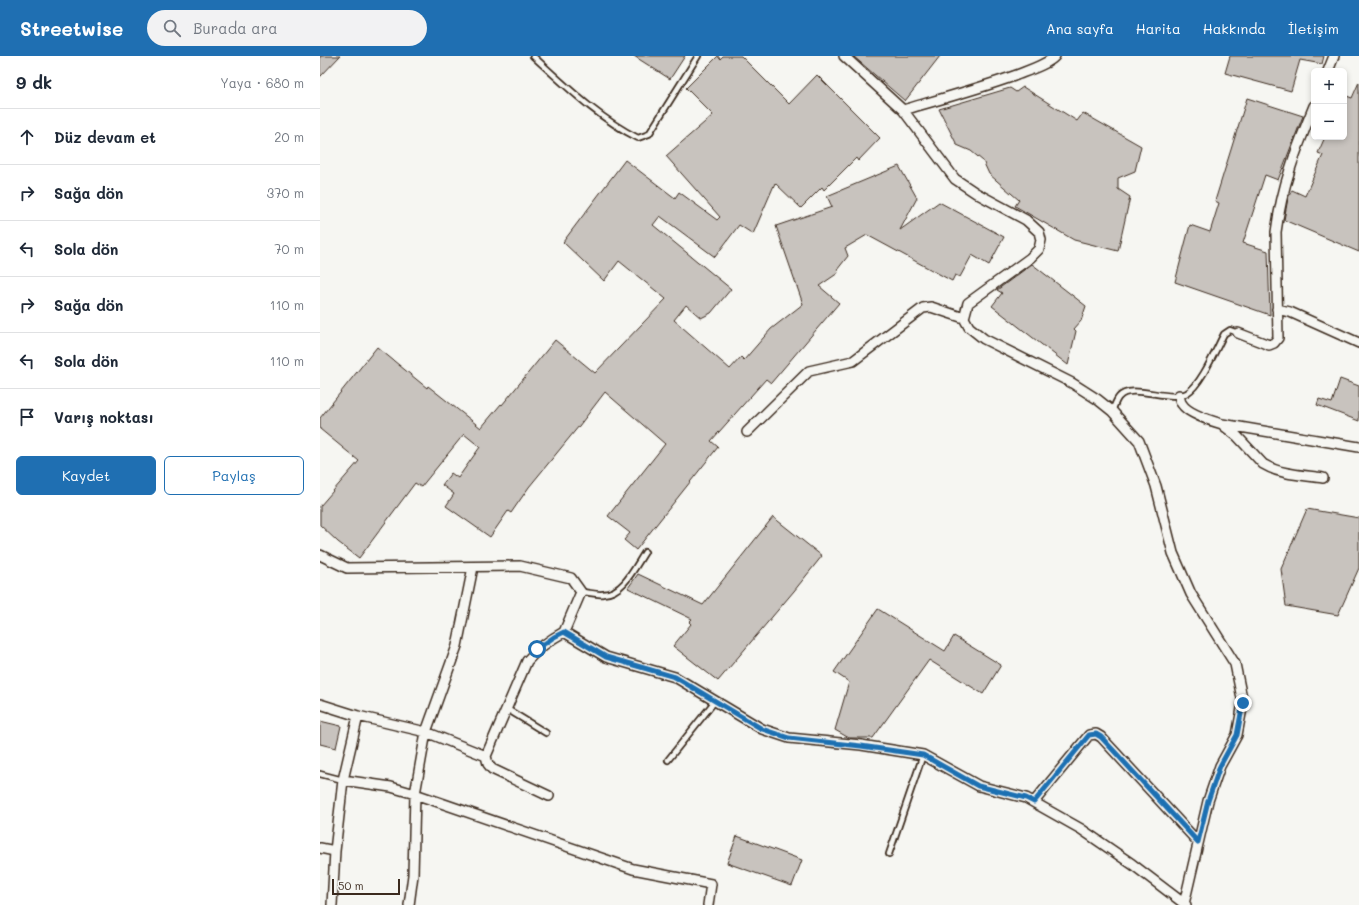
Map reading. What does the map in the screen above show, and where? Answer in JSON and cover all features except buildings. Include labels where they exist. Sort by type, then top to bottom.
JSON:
[{"type":"street","points":[[844,56],[903,110],[955,179],[976,193],[1026,220],[1039,232],[1041,240],[1039,249],[1030,258],[968,303],[964,318]]},
{"type":"street","points":[[903,110],[1007,78],[1052,60],[1055,56]]},
{"type":"street","points":[[1329,68],[1334,56]]},
{"type":"street","points":[[1238,333],[1265,344],[1274,343],[1278,338],[1276,232],[1280,204],[1293,157],[1311,113]]},
{"type":"street","points":[[564,632],[606,657],[675,677],[762,729],[789,738],[923,755],[978,786],[1026,798],[1081,829],[1132,864],[1185,904],[1208,801],[1220,766],[1237,735],[1243,703],[1242,695],[1235,664],[1191,594],[1172,552],[1156,486],[1139,441],[1112,411],[1072,383],[984,339],[969,327],[964,318],[931,307],[923,308],[854,360],[809,371],[747,432]]},
{"type":"street","points":[[1278,309],[1290,312],[1359,343]]},
{"type":"street","points":[[1179,395],[1181,404],[1185,408],[1201,417],[1222,424],[1359,447]]},
{"type":"street","points":[[1222,424],[1263,464],[1268,467],[1283,472],[1323,478]]},
{"type":"street","points":[[320,554],[347,568],[520,566],[571,578],[581,592],[564,632],[537,649],[527,661],[486,756],[488,764],[492,769],[549,796]]},
{"type":"street","points":[[409,905],[413,875],[415,794],[426,732],[457,646],[473,567]]},
{"type":"street","points":[[320,704],[358,716],[426,732],[486,756]]},
{"type":"street","points":[[332,905],[335,851],[343,780],[358,716]]},
{"type":"street","points":[[1034,802],[1089,735],[1096,734],[1101,737],[1198,842]]},
{"type":"street","points":[[343,780],[391,787],[415,794],[633,869],[711,884],[708,905]]},
{"type":"street","points":[[320,848],[335,851]]},
{"type":"lane","points":[[533,56],[582,101],[628,133],[638,138],[649,134],[698,56]]},
{"type":"lane","points":[[1112,411],[1119,396],[1126,392],[1173,397],[1187,394],[1197,385],[1224,334],[1230,330],[1238,333]]},
{"type":"lane","points":[[581,592],[603,594],[617,590],[624,583],[644,552]]},
{"type":"lane","points":[[668,760],[715,701]]},
{"type":"lane","points":[[506,709],[546,733]]},
{"type":"lane","points":[[889,854],[923,755]]},
{"type":"lane","points":[[320,774],[343,780]]},
{"type":"route","points":[[537,649],[564,632],[606,657],[675,677],[762,729],[789,738],[923,755],[978,786],[1026,798],[1034,802],[1089,735],[1096,734],[1101,737],[1198,842],[1208,801],[1220,766],[1237,735],[1243,703]]}]
